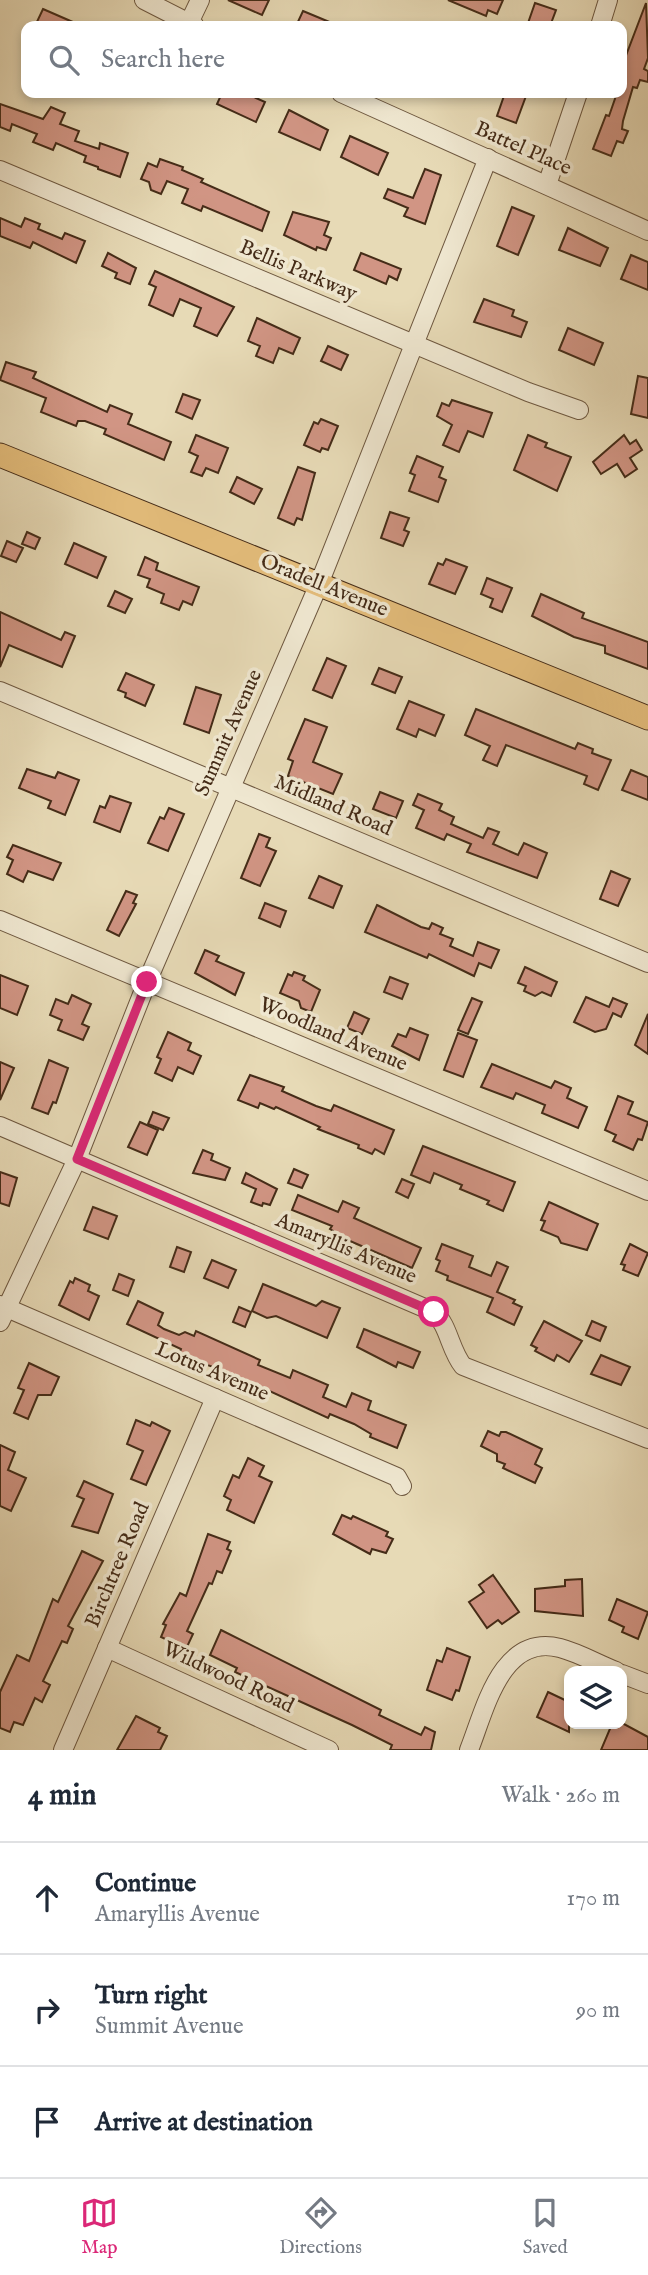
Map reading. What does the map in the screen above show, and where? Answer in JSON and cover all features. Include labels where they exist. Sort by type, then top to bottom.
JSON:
[{"type":"main road","name":"Oradell Avenue","points":[[0,455],[648,718]]},
{"type":"street","points":[[144,0],[184,21]]},
{"type":"street","points":[[193,21],[200,0]]},
{"type":"street","points":[[602,21],[608,0]]},
{"type":"street","name":"Battel Place","points":[[352,98],[648,231]]},
{"type":"street","points":[[547,185],[576,98]]},
{"type":"street","name":"Summit Avenue","points":[[2,1311],[77,1159],[147,982],[229,787],[319,584],[488,158]]},
{"type":"street","name":"Bellis Parkway","points":[[0,170],[416,345],[579,410]]},
{"type":"street","name":"Midland Road","points":[[0,691],[648,963]]},
{"type":"street","name":"Woodland Avenue","points":[[0,920],[648,1191]]},
{"type":"street","name":"Amaryllis Avenue","points":[[0,1126],[434,1312],[441,1318],[457,1359],[463,1366],[648,1438]]},
{"type":"street","name":"Lotus Avenue","points":[[2,1311],[215,1398],[397,1477],[402,1486]]},
{"type":"street","name":"Birchtree Road","points":[[63,1750],[215,1398]]},
{"type":"street","name":"Wildwood Road","points":[[107,1648],[329,1750]]},
{"type":"street","points":[[468,1750],[502,1670],[520,1654],[533,1648],[560,1648],[604,1666]]},
{"type":"street","points":[[627,1676],[648,1684]]},
{"type":"building","points":[[228,0],[269,0],[262,15]]},
{"type":"building","points":[[448,0],[503,0],[497,14],[488,10],[486,16]]},
{"type":"building","points":[[535,3],[556,10],[552,21],[529,21]]},
{"type":"building","points":[[646,3],[648,58],[644,69],[648,71],[648,82],[640,80],[637,88],[633,87],[622,129],[628,131],[623,143],[617,141],[611,156],[593,149],[615,98],[627,98],[627,53]]},
{"type":"building","points":[[43,9],[71,21],[37,21]]},
{"type":"building","points":[[303,11],[327,21],[298,21]]},
{"type":"building","points":[[220,98],[256,98],[265,102],[256,122],[217,104]]},
{"type":"building","points":[[503,98],[525,98],[516,123],[497,116]]},
{"type":"building","points":[[0,104],[43,119],[51,107],[65,113],[60,124],[79,131],[75,141],[99,149],[100,143],[128,153],[120,177],[84,162],[86,156],[56,143],[53,150],[33,142],[37,134],[12,124],[10,131],[0,127]]},
{"type":"building","points":[[289,110],[328,130],[320,150],[279,132]]},
{"type":"building","points":[[350,136],[388,153],[378,175],[341,157]]},
{"type":"building","points":[[160,159],[183,167],[182,170],[203,179],[201,182],[269,212],[262,231],[203,206],[201,211],[182,203],[188,189],[167,181],[161,194],[151,190],[149,182],[141,179],[148,163],[157,167]]},
{"type":"building","points":[[425,169],[441,175],[425,224],[404,216],[408,208],[384,198],[388,189],[413,198]]},
{"type":"building","points":[[512,207],[534,216],[518,255],[497,246]]},
{"type":"building","points":[[293,212],[329,222],[324,235],[331,238],[326,250],[317,247],[316,250],[284,235]]},
{"type":"building","points":[[0,218],[21,227],[25,218],[40,224],[38,229],[62,239],[65,233],[85,241],[76,263],[33,242],[30,248],[0,236]]},
{"type":"building","points":[[568,228],[608,248],[600,266],[559,250]]},
{"type":"building","points":[[108,253],[136,268],[130,284],[115,278],[117,273],[102,266]]},
{"type":"building","points":[[361,253],[401,269],[397,280],[389,276],[386,284],[354,270]]},
{"type":"building","points":[[631,255],[648,262],[648,290],[621,279]]},
{"type":"building","points":[[155,271],[234,307],[217,336],[194,326],[201,308],[180,299],[173,316],[149,305],[156,287],[149,284]]},
{"type":"building","points":[[484,299],[514,310],[512,316],[527,322],[521,337],[474,322]]},
{"type":"building","points":[[257,318],[300,338],[293,354],[279,348],[273,363],[256,356],[260,346],[248,341]]},
{"type":"building","points":[[568,328],[603,343],[594,365],[559,350]]},
{"type":"building","points":[[328,346],[348,355],[341,370],[321,361]]},
{"type":"building","points":[[6,362],[36,372],[33,378],[107,412],[110,405],[132,414],[128,424],[171,442],[164,460],[104,434],[106,429],[85,421],[78,421],[76,426],[41,412],[46,398],[0,380]]},
{"type":"building","points":[[638,376],[648,378],[648,418],[631,414]]},
{"type":"building","points":[[183,394],[200,400],[192,419],[176,412]]},
{"type":"building","points":[[452,400],[492,413],[483,437],[468,431],[459,452],[443,445],[452,425],[437,416],[442,403],[449,406]]},
{"type":"building","points":[[321,419],[338,426],[328,450],[322,448],[320,452],[304,445],[314,422],[318,424]]},
{"type":"building","points":[[196,435],[228,448],[218,473],[206,468],[202,476],[191,472],[198,456],[189,452]]},
{"type":"building","points":[[528,435],[547,443],[545,447],[571,457],[557,491],[514,470]]},
{"type":"building","points":[[624,435],[630,444],[636,440],[642,450],[630,458],[637,469],[625,477],[617,464],[601,474],[593,462]]},
{"type":"building","points":[[417,456],[443,467],[439,477],[446,480],[438,502],[409,491],[415,475],[410,473]]},
{"type":"building","points":[[298,467],[315,473],[302,520],[297,518],[294,525],[278,518]]},
{"type":"building","points":[[237,477],[262,489],[254,504],[230,492]]},
{"type":"building","points":[[390,512],[409,518],[404,530],[409,532],[403,546],[381,538]]},
{"type":"building","points":[[27,532],[40,538],[35,549],[22,544]]},
{"type":"building","points":[[7,541],[23,548],[16,562],[1,556]]},
{"type":"building","points":[[74,543],[106,557],[97,578],[65,564]]},
{"type":"building","points":[[145,557],[158,563],[156,570],[199,587],[192,605],[183,601],[179,610],[161,603],[164,594],[147,587],[150,579],[138,575]]},
{"type":"building","points":[[446,559],[467,567],[455,594],[429,584],[438,563],[443,565]]},
{"type":"building","points":[[487,578],[512,588],[502,612],[490,607],[493,599],[481,594]]},
{"type":"building","points":[[115,591],[132,599],[125,613],[108,606]]},
{"type":"building","points":[[541,594],[584,613],[582,618],[648,642],[648,669],[605,653],[605,646],[574,637],[532,616]]},
{"type":"building","points":[[0,612],[61,640],[65,632],[75,636],[62,667],[9,645],[0,667]]},
{"type":"building","points":[[327,658],[346,666],[332,698],[313,690]]},
{"type":"building","points":[[379,668],[402,677],[395,693],[372,684]]},
{"type":"building","points":[[126,673],[154,685],[145,706],[125,697],[126,693],[118,690]]},
{"type":"building","points":[[196,687],[221,695],[209,733],[184,724]]},
{"type":"building","points":[[409,701],[444,715],[435,736],[419,729],[416,737],[397,729]]},
{"type":"building","points":[[476,709],[575,749],[578,743],[593,749],[592,753],[611,760],[598,790],[584,784],[587,776],[506,745],[497,766],[483,760],[490,746],[465,735]]},
{"type":"building","points":[[305,719],[327,727],[313,762],[342,774],[333,794],[288,776],[293,761],[288,759]]},
{"type":"building","points":[[27,769],[55,778],[58,772],[79,780],[65,815],[48,808],[51,801],[19,788]]},
{"type":"building","points":[[631,770],[648,777],[648,800],[622,790]]},
{"type":"building","points":[[380,792],[403,801],[396,818],[373,809]]},
{"type":"building","points":[[418,794],[442,804],[439,810],[454,817],[451,824],[483,838],[488,828],[499,832],[493,844],[518,855],[524,843],[547,853],[537,878],[467,852],[471,844],[447,834],[444,840],[416,828],[424,810],[413,805]]},
{"type":"building","points":[[110,796],[131,803],[120,832],[94,822],[100,806],[105,808]]},
{"type":"building","points":[[169,808],[184,814],[168,851],[148,843],[160,817],[164,819]]},
{"type":"building","points":[[259,834],[270,838],[266,847],[276,851],[260,886],[241,878]]},
{"type":"building","points":[[13,845],[61,863],[53,880],[28,871],[23,882],[7,874],[13,860],[7,857]]},
{"type":"building","points":[[611,871],[630,879],[618,906],[600,899]]},
{"type":"building","points":[[319,876],[342,886],[333,908],[309,898]]},
{"type":"building","points":[[126,891],[137,895],[133,903],[136,904],[119,936],[107,930]]},
{"type":"building","points":[[265,903],[286,911],[280,927],[259,918]]},
{"type":"building","points":[[377,905],[421,927],[429,929],[432,923],[443,928],[440,934],[453,939],[450,946],[473,956],[478,942],[499,950],[491,968],[479,963],[474,976],[429,954],[427,958],[365,932]]},
{"type":"building","points":[[205,950],[219,956],[216,961],[244,973],[235,995],[195,973]]},
{"type":"building","points":[[525,967],[557,982],[551,996],[542,992],[535,996],[524,991],[526,986],[518,983]]},
{"type":"building","points":[[294,972],[305,976],[303,980],[320,990],[311,1012],[301,1008],[299,1001],[280,993],[288,974],[292,976]]},
{"type":"building","points":[[0,975],[28,986],[17,1015],[0,1008]]},
{"type":"building","points":[[390,977],[408,984],[402,999],[384,992]]},
{"type":"building","points":[[72,995],[91,1004],[82,1024],[89,1027],[83,1040],[58,1030],[62,1020],[50,1015],[56,999],[68,1004]]},
{"type":"building","points":[[586,997],[609,1007],[613,998],[627,1004],[621,1017],[613,1013],[606,1029],[595,1032],[574,1022]]},
{"type":"building","points":[[472,998],[482,1002],[468,1034],[458,1030]]},
{"type":"building","points":[[354,1012],[369,1019],[362,1034],[347,1028]]},
{"type":"building","points":[[648,1014],[648,1054],[635,1045]]},
{"type":"building","points":[[410,1028],[428,1035],[419,1060],[392,1046],[398,1034],[406,1037]]},
{"type":"building","points":[[168,1032],[191,1043],[188,1050],[201,1056],[193,1074],[178,1067],[172,1081],[155,1073],[161,1059],[157,1057]]},
{"type":"building","points":[[458,1033],[477,1040],[463,1077],[444,1070]]},
{"type":"building","points":[[49,1060],[68,1068],[56,1103],[53,1102],[48,1114],[32,1108]]},
{"type":"building","points":[[0,1062],[14,1068],[0,1100]]},
{"type":"building","points":[[492,1064],[551,1088],[555,1081],[571,1088],[567,1098],[587,1107],[578,1128],[542,1113],[545,1105],[516,1093],[513,1099],[481,1087]]},
{"type":"building","points":[[250,1075],[284,1087],[282,1091],[316,1106],[331,1111],[334,1105],[394,1130],[384,1154],[375,1149],[372,1154],[358,1148],[359,1145],[318,1129],[320,1127],[276,1107],[274,1109],[260,1103],[258,1108],[238,1100]]},
{"type":"building","points":[[618,1096],[633,1102],[628,1114],[648,1122],[642,1140],[638,1139],[633,1150],[613,1141],[616,1135],[605,1130]]},
{"type":"building","points":[[153,1112],[169,1118],[163,1130],[148,1124]]},
{"type":"building","points":[[140,1122],[158,1130],[147,1155],[128,1147]]},
{"type":"building","points":[[423,1146],[515,1182],[503,1211],[487,1204],[489,1201],[460,1189],[462,1185],[434,1173],[430,1183],[411,1175]]},
{"type":"building","points":[[203,1150],[213,1154],[211,1160],[230,1168],[225,1180],[193,1173]]},
{"type":"building","points":[[294,1169],[308,1175],[302,1188],[288,1183]]},
{"type":"building","points":[[0,1172],[17,1178],[9,1206],[0,1203]]},
{"type":"building","points":[[246,1173],[277,1189],[270,1205],[263,1203],[262,1206],[251,1202],[256,1189],[242,1183]]},
{"type":"building","points":[[402,1179],[414,1184],[408,1198],[396,1192]]},
{"type":"building","points":[[298,1195],[338,1212],[343,1201],[359,1208],[354,1218],[421,1248],[412,1268],[350,1241],[330,1229],[332,1226],[292,1210]]},
{"type":"building","points":[[549,1202],[598,1224],[587,1250],[561,1243],[558,1237],[541,1230],[545,1221],[541,1220]]},
{"type":"building","points":[[93,1207],[117,1216],[108,1239],[84,1230]]},
{"type":"building","points":[[442,1244],[473,1256],[469,1267],[491,1276],[497,1262],[508,1267],[497,1292],[515,1300],[513,1303],[522,1307],[514,1325],[487,1312],[493,1298],[447,1280],[448,1276],[436,1271],[440,1261],[436,1259]]},
{"type":"building","points":[[630,1244],[648,1253],[638,1276],[623,1270],[625,1265],[621,1264]]},
{"type":"building","points":[[177,1247],[191,1252],[184,1272],[170,1267]]},
{"type":"building","points":[[212,1260],[236,1270],[228,1288],[204,1278]]},
{"type":"building","points":[[119,1274],[134,1280],[128,1296],[113,1290]]},
{"type":"building","points":[[75,1278],[90,1285],[88,1291],[99,1296],[89,1320],[59,1305],[70,1281],[73,1283]]},
{"type":"building","points":[[263,1284],[316,1306],[322,1301],[340,1308],[327,1338],[276,1316],[267,1318],[252,1311]]},
{"type":"building","points":[[138,1301],[163,1313],[158,1325],[164,1329],[179,1335],[185,1332],[194,1336],[196,1331],[260,1360],[258,1365],[290,1378],[293,1370],[328,1385],[323,1397],[346,1407],[352,1393],[371,1401],[368,1410],[406,1425],[397,1448],[370,1437],[371,1434],[354,1424],[330,1414],[328,1418],[252,1383],[251,1386],[218,1372],[219,1369],[179,1355],[181,1349],[127,1324]]},
{"type":"building","points":[[239,1307],[251,1312],[245,1327],[233,1322]]},
{"type":"building","points":[[544,1321],[582,1341],[569,1362],[557,1355],[554,1361],[535,1351],[537,1348],[531,1345]]},
{"type":"building","points":[[592,1321],[606,1327],[600,1341],[586,1335]]},
{"type":"building","points":[[364,1329],[420,1352],[413,1368],[398,1362],[396,1367],[357,1347]]},
{"type":"building","points":[[601,1355],[630,1367],[621,1385],[591,1374]]},
{"type":"building","points":[[29,1363],[59,1377],[51,1395],[38,1395],[28,1419],[14,1413],[24,1390],[18,1388]]},
{"type":"building","points":[[136,1420],[150,1426],[152,1422],[170,1431],[146,1485],[131,1479],[143,1451],[127,1444]]},
{"type":"building","points":[[488,1431],[499,1436],[501,1432],[506,1432],[542,1449],[535,1464],[542,1468],[535,1483],[503,1468],[505,1464],[497,1461],[497,1454],[481,1446]]},
{"type":"building","points":[[0,1445],[15,1452],[8,1470],[26,1478],[11,1511],[0,1506]]},
{"type":"building","points":[[248,1458],[264,1466],[259,1476],[272,1482],[254,1523],[227,1510],[231,1500],[224,1496],[233,1475],[239,1478]]},
{"type":"building","points":[[84,1481],[113,1494],[98,1533],[72,1526],[84,1499],[77,1496]]},
{"type":"building","points":[[342,1515],[351,1519],[353,1516],[388,1532],[386,1536],[393,1539],[386,1553],[372,1549],[370,1554],[333,1534]]},
{"type":"building","points":[[208,1534],[230,1542],[227,1549],[231,1551],[222,1573],[217,1571],[212,1584],[209,1583],[187,1631],[193,1634],[186,1649],[161,1637],[166,1625],[163,1624],[180,1593],[186,1596]]},
{"type":"building","points":[[82,1551],[103,1561],[68,1626],[73,1629],[67,1643],[62,1641],[43,1681],[50,1685],[42,1702],[35,1698],[23,1725],[14,1722],[10,1732],[0,1728],[0,1692],[17,1655],[29,1661],[53,1599],[58,1602]]},
{"type":"building","points":[[493,1575],[519,1612],[502,1624],[498,1620],[487,1628],[469,1602],[484,1592],[479,1585]]},
{"type":"building","points":[[582,1579],[583,1616],[535,1611],[535,1589],[565,1586],[565,1580]]},
{"type":"building","points":[[617,1599],[648,1612],[638,1639],[622,1632],[624,1627],[609,1620]]},
{"type":"building","points":[[221,1630],[381,1710],[379,1715],[421,1735],[425,1727],[435,1732],[431,1750],[390,1750],[392,1745],[235,1672],[237,1668],[210,1655]]},
{"type":"building","points":[[447,1648],[470,1657],[459,1691],[456,1690],[452,1700],[427,1690],[437,1660],[442,1662]]},
{"type":"building","points":[[548,1692],[564,1700],[564,1729],[569,1729],[569,1732],[537,1717]]},
{"type":"building","points":[[136,1716],[160,1728],[158,1732],[167,1736],[160,1750],[117,1750]]},
{"type":"building","points":[[627,1726],[648,1737],[648,1750],[601,1750],[610,1729],[627,1729]]},
{"type":"route","points":[[147,982],[77,1159],[434,1312]]}]
